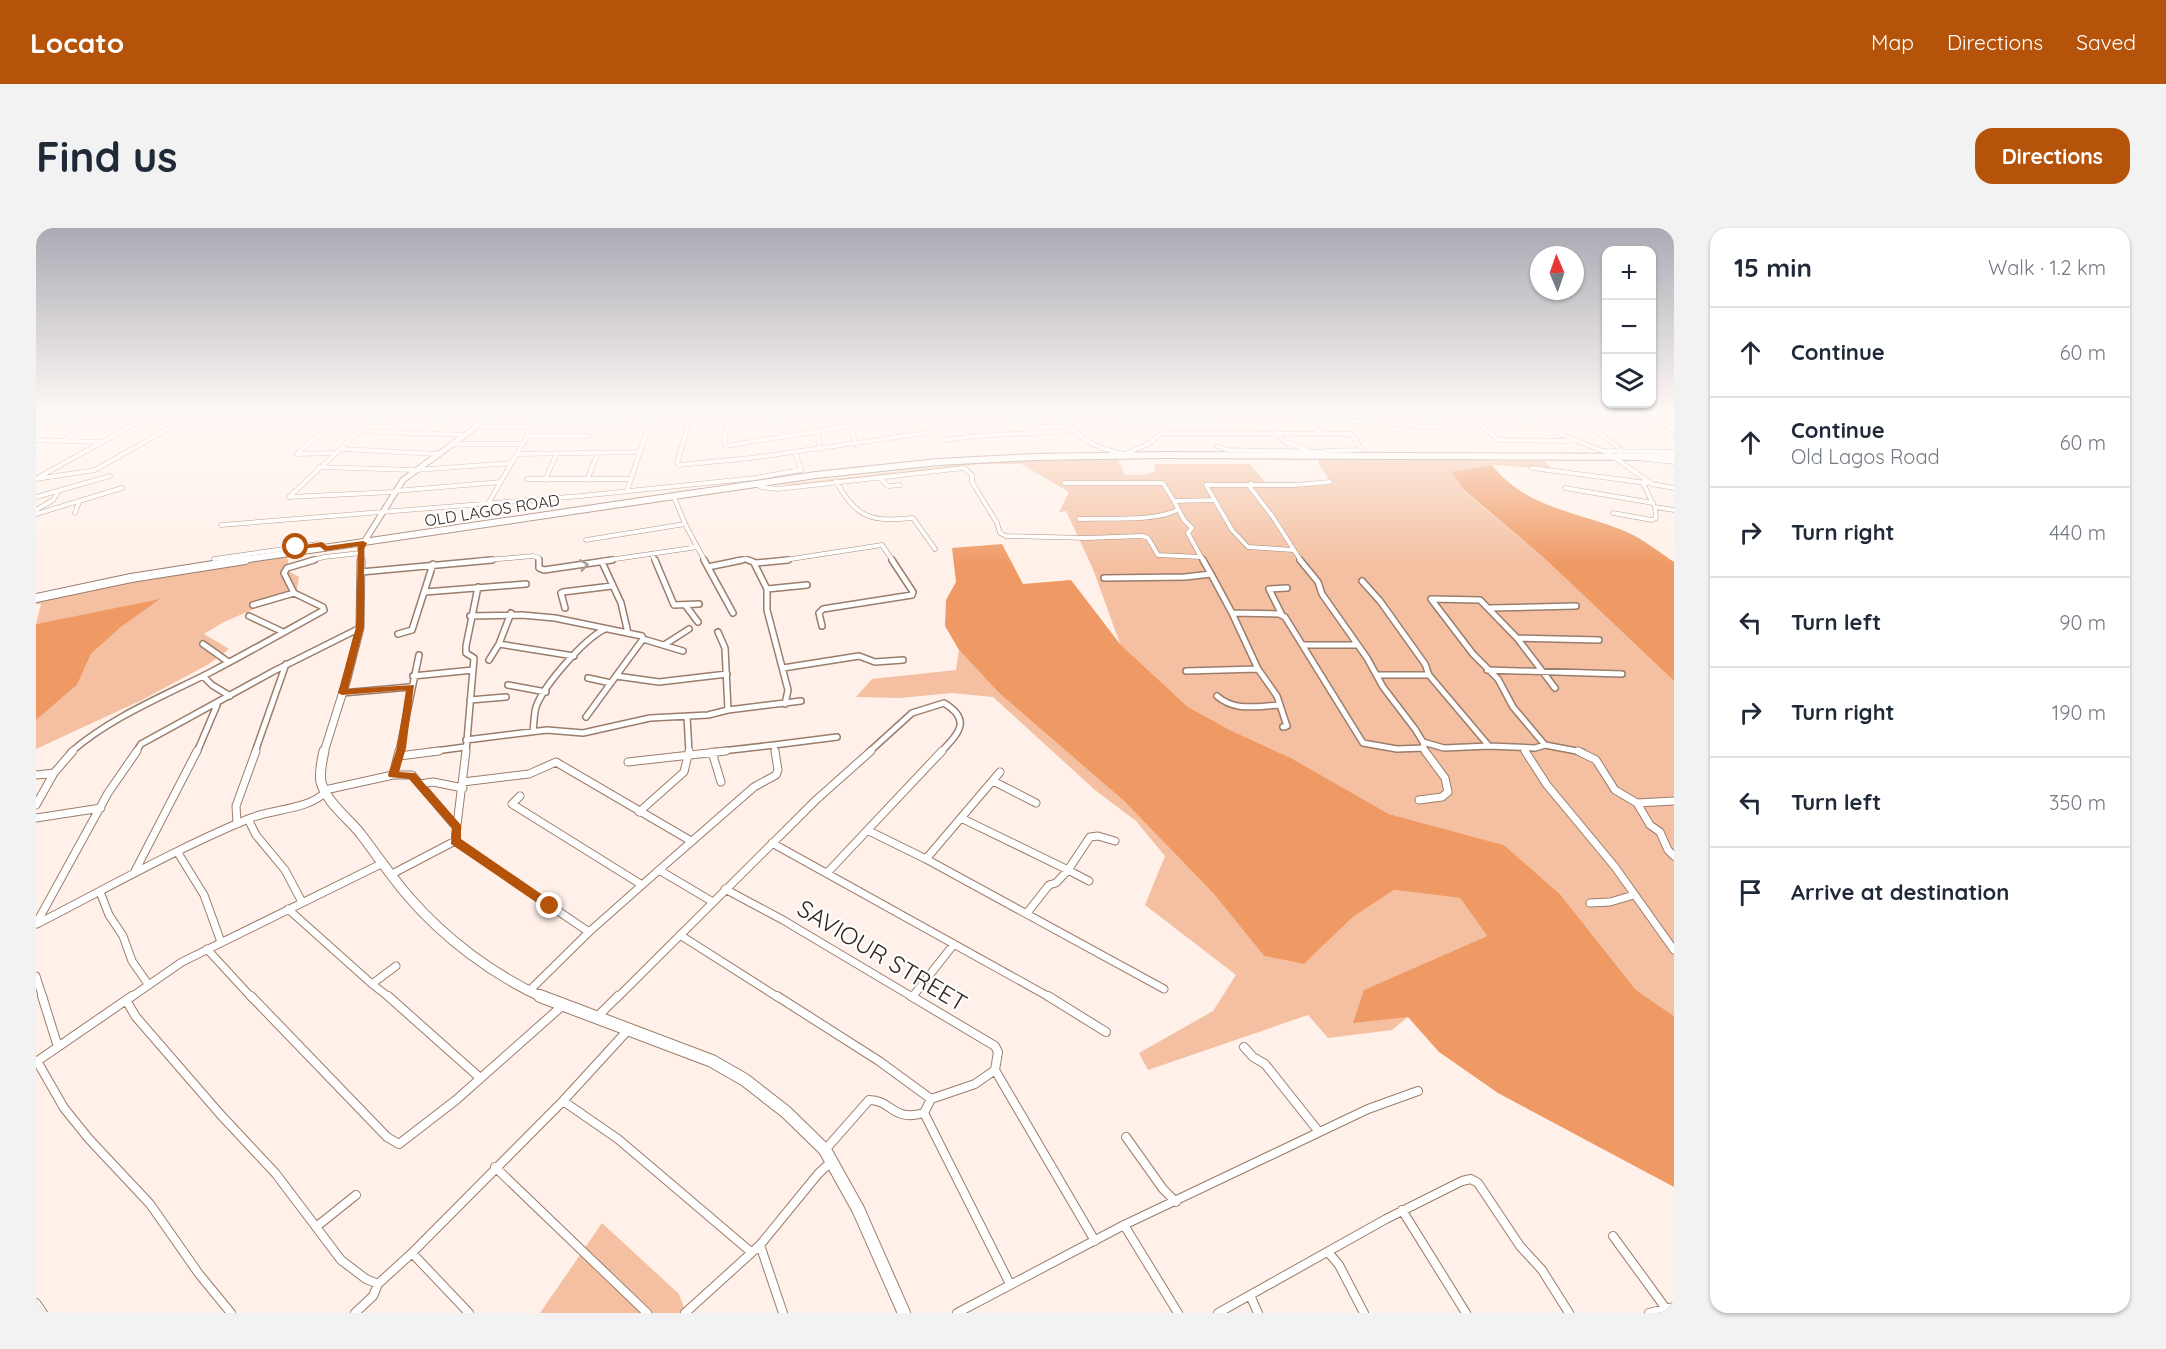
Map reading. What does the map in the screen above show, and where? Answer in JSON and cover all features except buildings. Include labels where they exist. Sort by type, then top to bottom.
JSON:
[{"type":"main road","name":"OLD LAGOS ROAD","points":[[36,598],[131,578],[325,549],[362,548],[756,484],[766,479],[932,463]]},
{"type":"street","points":[[66,463],[36,479],[95,470],[108,463]]},
{"type":"street","points":[[324,463],[289,498],[394,492],[501,482]]},
{"type":"street","points":[[425,463],[414,470],[394,492],[362,548],[360,627],[321,762],[321,782],[326,791],[409,897],[439,927],[495,972],[529,992],[562,1006],[712,1061],[745,1080],[786,1112],[825,1150],[832,1161],[858,1209],[904,1313]]},
{"type":"street","points":[[319,467],[414,470],[512,463]]},
{"type":"street","points":[[489,504],[512,463]]},
{"type":"street","points":[[545,480],[553,463]]},
{"type":"street","points":[[587,480],[594,463]]},
{"type":"street","points":[[627,491],[637,463]]},
{"type":"street","points":[[677,463],[679,465],[700,463]]},
{"type":"street","points":[[221,525],[766,479],[801,470],[799,463]]},
{"type":"street","points":[[1627,463],[1652,484]]},
{"type":"street","points":[[756,484],[761,488],[778,489],[964,468],[972,476],[972,482],[997,523],[1000,533],[1006,536],[1087,538],[1142,536],[1148,538],[1158,555],[1201,557]]},
{"type":"street","points":[[1532,468],[1674,488]]},
{"type":"street","points":[[36,497],[110,476]]},
{"type":"street","points":[[879,477],[888,486],[900,485]]},
{"type":"street","points":[[527,479],[631,479]]},
{"type":"street","points":[[836,481],[855,509],[866,518],[882,520],[913,518],[935,549]]},
{"type":"street","points":[[1294,550],[1248,547],[1232,530],[1206,485],[1251,483],[1295,485],[1330,482]]},
{"type":"street","points":[[1064,483],[1163,483],[1192,528],[1188,533],[1189,537],[1232,613],[1258,669],[1271,684],[1287,721],[1287,726],[1283,727]]},
{"type":"street","points":[[1251,483],[1249,486],[1318,582],[1322,594],[1424,745],[1425,753],[1444,778],[1448,792],[1442,797],[1419,800]]},
{"type":"street","points":[[1613,513],[1652,520],[1656,518],[1654,505],[1643,483]]},
{"type":"street","points":[[36,512],[79,502],[122,488]]},
{"type":"street","points":[[1565,488],[1674,510]]},
{"type":"street","points":[[36,512],[53,500],[58,492]]},
{"type":"street","points":[[674,496],[680,504],[685,524],[724,592],[733,614]]},
{"type":"street","points":[[1174,501],[1215,500]]},
{"type":"street","points":[[75,513],[79,502]]},
{"type":"street","points":[[1079,519],[1141,519],[1156,515],[1172,515],[1178,509]]},
{"type":"street","points":[[586,540],[685,524]]},
{"type":"street","points":[[214,559],[311,545],[322,545],[325,549]]},
{"type":"street","points":[[708,567],[746,559],[754,563],[768,563],[882,545],[913,592],[912,595],[827,608],[819,613],[822,626]]},
{"type":"street","points":[[361,572],[537,556],[541,570],[698,547]]},
{"type":"street","points":[[36,806],[54,773],[69,754],[85,740],[324,608],[294,593],[285,576],[287,567],[362,548]]},
{"type":"street","points":[[652,554],[674,605],[699,604]]},
{"type":"street","points":[[602,562],[621,603],[628,633]]},
{"type":"street","points":[[754,563],[767,589],[767,610],[777,656],[783,668],[788,690],[785,704]]},
{"type":"street","points":[[398,634],[411,631],[433,564]]},
{"type":"street","points":[[1104,578],[1185,577],[1211,574]]},
{"type":"street","points":[[1362,581],[1380,601],[1425,664],[1429,675],[1454,701],[1475,732],[1489,746]]},
{"type":"street","points":[[425,592],[526,584]]},
{"type":"street","points":[[767,589],[807,585]]},
{"type":"street","points":[[565,608],[561,593],[563,592],[612,586]]},
{"type":"street","points":[[455,841],[463,785],[474,658],[466,653],[478,587]]},
{"type":"street","points":[[1287,588],[1269,589],[1282,615],[1363,743],[1396,749],[1424,745],[1444,748],[1489,746],[1524,749],[1545,745],[1585,753],[1603,768],[1615,790],[1637,803],[1650,825],[1660,832],[1668,850],[1674,856]]},
{"type":"street","points":[[253,605],[294,593]]},
{"type":"street","points":[[1545,745],[1513,707],[1498,679],[1487,670],[1431,599],[1478,599],[1490,608],[1495,617],[1517,638],[1545,671],[1555,688]]},
{"type":"street","points":[[686,606],[698,622]]},
{"type":"street","points":[[1490,608],[1576,606]]},
{"type":"street","points":[[471,616],[511,613],[583,621],[605,629],[638,634],[644,639],[683,651]]},
{"type":"street","points":[[489,660],[499,644],[511,613]]},
{"type":"street","points":[[1232,613],[1282,615]]},
{"type":"street","points":[[249,616],[283,632]]},
{"type":"street","points":[[36,924],[127,763],[141,744],[209,712],[217,704],[286,664],[360,627]]},
{"type":"street","points":[[533,731],[536,708],[546,692],[592,635],[605,629]]},
{"type":"street","points":[[664,645],[689,629]]},
{"type":"street","points":[[718,632],[725,648],[728,710]]},
{"type":"street","points":[[1517,638],[1599,640]]},
{"type":"street","points":[[586,717],[644,639]]},
{"type":"street","points":[[203,644],[227,661]]},
{"type":"street","points":[[499,644],[574,656]]},
{"type":"street","points":[[1303,645],[1356,645]]},
{"type":"street","points":[[393,775],[399,756],[410,687],[419,655]]},
{"type":"street","points":[[783,668],[859,656],[875,662],[903,660]]},
{"type":"street","points":[[237,824],[236,806],[286,664]]},
{"type":"street","points":[[1186,671],[1258,669]]},
{"type":"street","points":[[413,676],[473,670]]},
{"type":"street","points":[[1487,670],[1622,674]]},
{"type":"street","points":[[616,676],[659,682],[727,674]]},
{"type":"street","points":[[1377,675],[1429,675]]},
{"type":"street","points":[[203,676],[212,685],[230,696]]},
{"type":"street","points":[[588,678],[611,683]]},
{"type":"street","points":[[508,685],[546,692]]},
{"type":"street","points":[[342,693],[410,687]]},
{"type":"street","points":[[1217,696],[1227,705],[1235,707],[1280,705]]},
{"type":"street","points":[[470,700],[506,697]]},
{"type":"street","points":[[399,756],[533,731],[564,730],[583,733],[650,717],[708,715],[728,710],[801,701]]},
{"type":"street","points":[[596,1018],[857,761],[912,713],[938,704],[950,705],[960,717],[958,734],[827,873]]},
{"type":"street","points":[[144,865],[190,767],[209,712]]},
{"type":"street","points":[[639,812],[684,772],[689,760],[687,717]]},
{"type":"street","points":[[628,762],[837,737]]},
{"type":"street","points":[[529,992],[589,932],[691,841],[754,788],[776,775],[778,770],[774,745]]},
{"type":"street","points":[[1524,749],[1547,785],[1615,867],[1674,950]]},
{"type":"street","points":[[712,752],[721,782]]},
{"type":"street","points":[[420,784],[463,785],[529,774],[556,762],[691,841]]},
{"type":"street","points":[[926,859],[1000,772]]},
{"type":"street","points":[[36,775],[54,773]]},
{"type":"street","points":[[36,924],[131,876],[144,865],[178,853],[237,824],[275,810],[316,802],[326,791],[393,775],[411,776],[457,828]]},
{"type":"street","points":[[993,781],[1036,803]]},
{"type":"street","points":[[520,796],[513,805],[642,885]]},
{"type":"street","points":[[1637,803],[1674,801]]},
{"type":"street","points":[[36,818],[101,808]]},
{"type":"street","points":[[962,818],[1089,881]]},
{"type":"street","points":[[249,819],[256,835],[285,870],[302,902]]},
{"type":"street","points":[[869,831],[1028,913],[1164,989]]},
{"type":"street","points":[[1028,913],[1049,885],[1056,883],[1068,870],[1090,837],[1098,836],[1115,841]]},
{"type":"street","points":[[392,874],[455,841]]},
{"type":"street","points":[[455,841],[589,932]]},
{"type":"street","points":[[772,843],[1059,1002],[1106,1032]]},
{"type":"street","points":[[178,853],[191,870],[210,905],[221,942]]},
{"type":"street","points":[[231,1313],[199,1274],[150,1204],[89,1139],[64,1108],[37,1061],[182,962],[383,863]]},
{"type":"street","points":[[659,870],[713,902]]},
{"type":"street","name":"SAVIOUR STREET","points":[[725,889],[783,920],[995,1046],[998,1052],[994,1070]]},
{"type":"street","points":[[100,892],[109,915],[123,936],[132,961],[148,984]]},
{"type":"street","points":[[1590,903],[1610,902],[1634,895]]},
{"type":"street","points":[[288,909],[372,984],[400,1005],[479,1077]]},
{"type":"street","points":[[680,935],[879,1060],[930,1099]]},
{"type":"street","points":[[913,996],[954,944]]},
{"type":"street","points":[[207,949],[319,1069],[387,1137],[399,1144],[456,1100],[479,1077],[562,1006]]},
{"type":"street","points":[[372,984],[396,966]]},
{"type":"street","points":[[36,976],[58,1047]]},
{"type":"street","points":[[126,1000],[141,1022],[220,1114],[276,1174],[341,1260],[366,1279],[378,1284]]},
{"type":"street","points":[[356,1313],[373,1296],[378,1284],[412,1253],[563,1101],[628,1030]]},
{"type":"street","points":[[1244,1047],[1253,1057],[1265,1064],[1319,1132]]},
{"type":"street","points":[[825,1150],[863,1104],[869,1100],[876,1101],[902,1117],[911,1118],[924,1113],[930,1099],[975,1084],[994,1070],[1095,1241]]},
{"type":"street","points":[[957,1313],[1124,1225],[1368,1109],[1418,1091]]},
{"type":"street","points":[[563,1101],[618,1139],[751,1252]]},
{"type":"street","points":[[924,1113],[1010,1284]]},
{"type":"street","points":[[1126,1137],[1163,1189],[1176,1202]]},
{"type":"street","points":[[685,1313],[760,1245],[818,1174],[832,1161]]},
{"type":"street","points":[[495,1167],[647,1313]]},
{"type":"street","points":[[1218,1313],[1402,1210],[1462,1181],[1471,1179],[1478,1183],[1520,1246],[1542,1270],[1569,1313]]},
{"type":"street","points":[[316,1227],[356,1196]]},
{"type":"street","points":[[1402,1210],[1466,1313]]},
{"type":"street","points":[[1124,1225],[1178,1313]]},
{"type":"street","points":[[1612,1236],[1670,1308],[1649,1313]]},
{"type":"street","points":[[760,1245],[783,1313]]},
{"type":"street","points":[[1328,1252],[1339,1265],[1364,1313]]},
{"type":"street","points":[[412,1253],[469,1313]]},
{"type":"street","points":[[1250,1295],[1258,1313]]},
{"type":"street","points":[[36,1303],[43,1313]]},
{"type":"shaded area","points":[[973,463],[1119,463],[1125,475],[1145,475],[1156,471],[1154,464],[1250,464],[1265,482],[1331,483],[1319,463],[1546,463],[1551,469],[1492,465],[1464,491],[1543,557],[1674,681],[1674,1016],[1636,990],[1560,894],[1504,845],[1389,814],[1291,758],[1232,731],[1188,707],[1120,644],[1093,569],[1066,511],[1059,512],[1069,492],[1021,464],[981,464],[810,485],[779,485]]},
{"type":"shaded area","points":[[1492,465],[1506,480],[1537,500],[1627,532],[1674,562],[1674,681],[1543,557],[1464,490],[1452,472]]},
{"type":"shaded area","points":[[1002,544],[1023,584],[1071,580],[1120,644],[1188,707],[1232,731],[1291,758],[1389,814],[1504,845],[1560,894],[1636,990],[1674,1016],[1674,1187],[1498,1093],[1439,1052],[1408,1017],[1353,1023],[1364,990],[1487,936],[1460,898],[1394,890],[1353,917],[1304,964],[1264,956],[1213,893],[1124,801],[999,693],[959,650],[945,626],[946,600],[956,582],[952,548]]},
{"type":"shaded area","points":[[287,556],[290,572],[299,577],[297,590],[224,622],[204,634],[229,649],[209,664],[142,700],[36,749],[36,720],[77,685],[91,654],[121,627],[158,600],[36,624],[41,604],[36,604],[36,601],[164,575]]},
{"type":"shaded area","points":[[160,599],[121,627],[91,654],[77,685],[36,720],[36,624]]},
{"type":"shaded area","points":[[959,650],[999,693],[1124,801],[1213,893],[1264,956],[1304,964],[1353,917],[1394,890],[1460,898],[1487,936],[1365,990],[1408,1017],[1392,1030],[1328,1038],[1308,1015],[1148,1070],[1139,1053],[1213,1011],[1236,975],[1145,905],[1165,856],[1136,821],[1095,790],[993,697],[952,693],[900,698],[856,697],[872,679],[956,670]]},
{"type":"shaded area","points":[[602,1223],[679,1294],[686,1313],[540,1313]]},
{"type":"route","points":[[296,547],[318,544],[324,546],[325,549],[363,543],[360,549],[362,596],[360,627],[342,693],[410,687],[401,748],[393,775],[411,776],[420,784],[457,828],[455,841],[550,906]]}]
